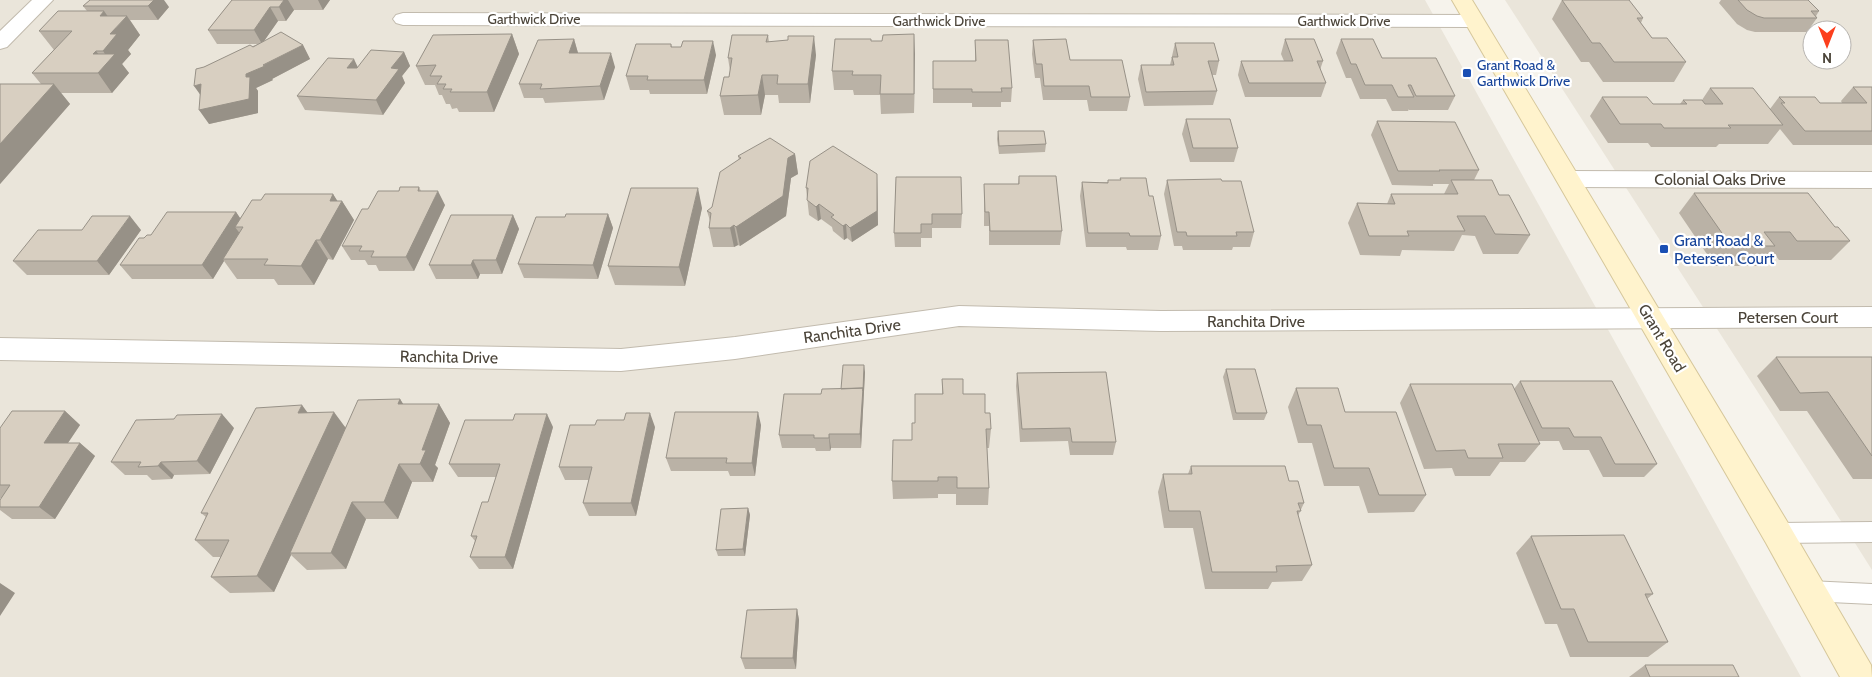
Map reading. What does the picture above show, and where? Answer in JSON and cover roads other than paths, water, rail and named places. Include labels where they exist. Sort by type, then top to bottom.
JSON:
[{"type":"main road","name":"Grant Road","points":[[1468,11],[1651,318],[1859,677]]},
{"type":"street","points":[[0,43],[42,0]]},
{"type":"street","name":"Garthwick Drive","points":[[416,0],[403,19],[1170,21],[1468,11]]},
{"type":"street","points":[[813,21],[816,0]]},
{"type":"street","points":[[1165,0],[1170,21]]},
{"type":"street","name":"Colonial Oaks Drive","points":[[1568,179],[1872,180]]},
{"type":"street","name":"Ranchita Drive","points":[[0,350],[620,360],[735,348],[958,316],[1161,322],[1704,317]]},
{"type":"street","name":"Petersen Court","points":[[1704,317],[1872,317]]},
{"type":"lane","points":[[1777,533],[1872,532]]},
{"type":"lane","points":[[1809,591],[1872,594]]},
{"type":"place","name":"Grant Road & Garthwick Drive","points":[[1467,73]]},
{"type":"place","name":"Grant Road & Petersen Court","points":[[1664,249]]}]
